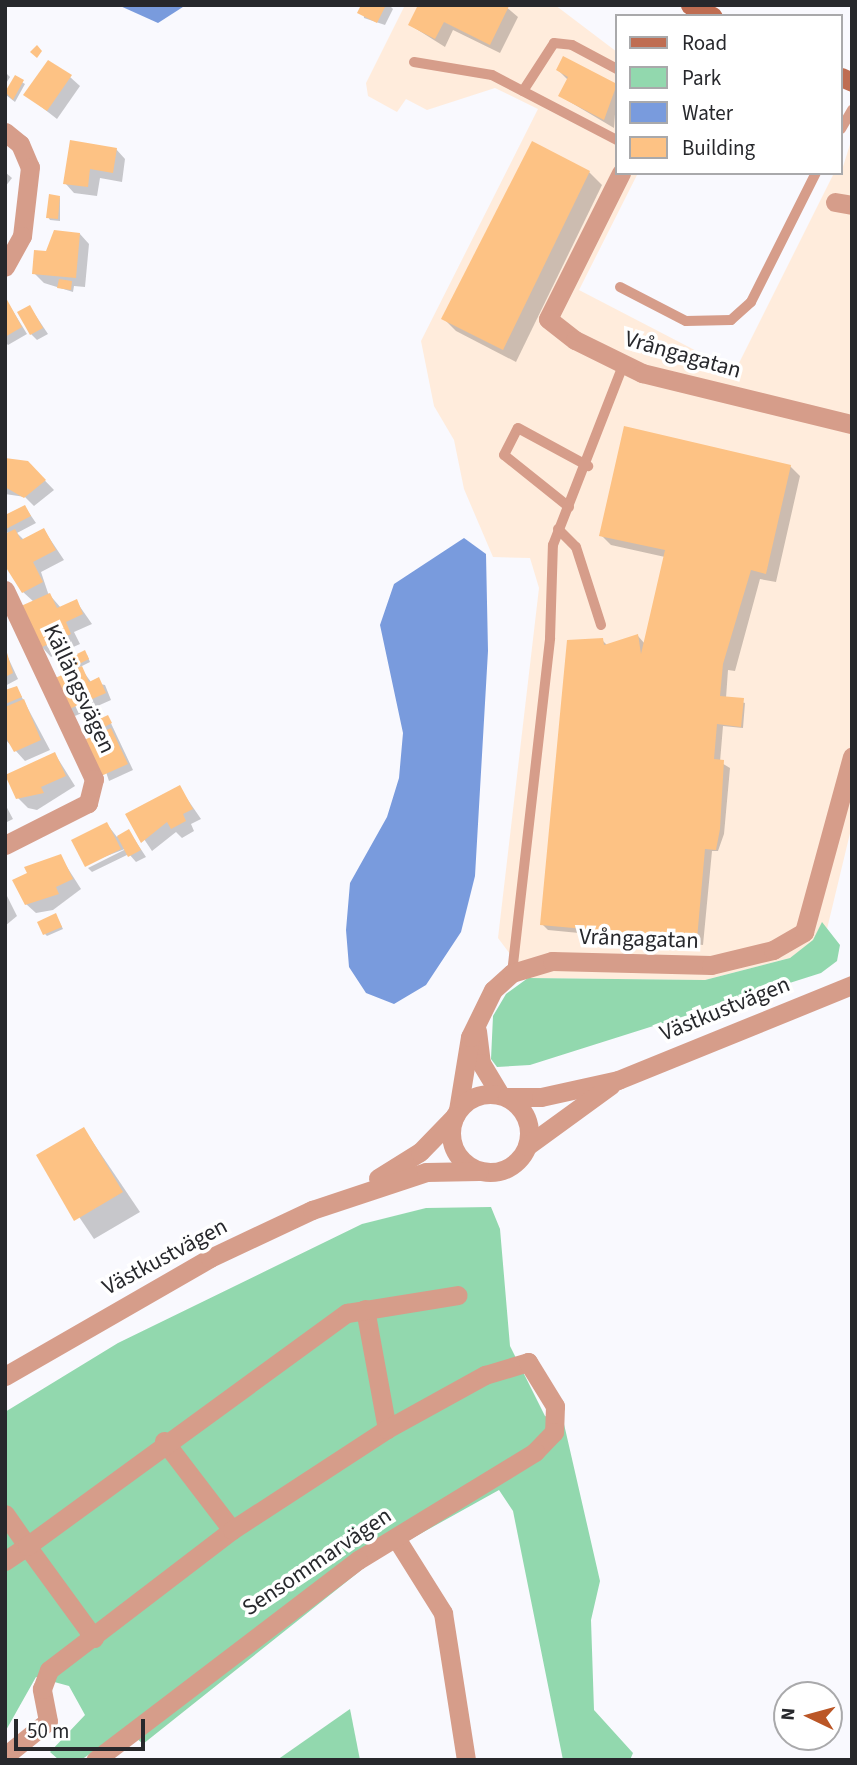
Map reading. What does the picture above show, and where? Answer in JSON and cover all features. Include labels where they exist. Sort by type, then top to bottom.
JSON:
[{"type":"street","points":[[5,132],[28,155],[30,178],[18,251],[5,267]]},
{"type":"street","name":"Vrångagatan","points":[[620,175],[548,318],[623,365],[852,424]]},
{"type":"street","name":"Källängsvägen","points":[[5,590],[94,779],[88,803],[5,845]]},
{"type":"street","name":"Vrångagatan","points":[[512,973],[552,961],[710,965],[792,942],[811,921],[852,756]]},
{"type":"street","points":[[480,1171],[453,1147],[457,1113],[478,1019],[493,990],[512,973]]},
{"type":"street","name":"Västkustvägen","points":[[5,1376],[210,1258],[353,1193],[420,1152],[457,1113],[479,1095],[541,1097],[618,1080],[852,985]]},
{"type":"street","points":[[478,1019],[481,1063],[504,1096],[526,1117],[527,1146]]},
{"type":"street","name":"Västkustvägen","points":[[353,1193],[426,1171],[508,1168],[527,1146],[618,1080]]},
{"type":"street","points":[[5,1561],[164,1441],[347,1313],[458,1295]]},
{"type":"street","points":[[5,1756],[48,1721],[42,1689],[49,1670],[232,1530],[387,1429],[365,1309]]},
{"type":"street","name":"Sensommarvägen","points":[[95,1760],[249,1638],[396,1538],[535,1452],[554,1432],[555,1406],[528,1362],[485,1375],[387,1429]]},
{"type":"street","points":[[164,1441],[232,1530]]},
{"type":"street","points":[[5,1514],[94,1638]]},
{"type":"street","points":[[396,1538],[443,1613],[466,1760]]},
{"type":"lane","points":[[523,91],[554,43],[572,45],[616,68]]},
{"type":"lane","points":[[414,62],[477,69],[616,139]]},
{"type":"lane","points":[[843,126],[852,110]]},
{"type":"lane","points":[[621,287],[687,321],[731,320],[751,302],[815,175]]},
{"type":"lane","points":[[512,973],[558,529],[588,466],[623,365]]},
{"type":"lane","points":[[569,507],[504,455],[518,428],[588,466]]},
{"type":"lane","points":[[558,529],[576,547],[601,625]]},
{"type":"shaded area","points":[[405,5],[555,5],[616,51],[616,175],[637,175],[579,290],[735,371],[833,175],[843,175],[852,138],[852,825],[827,929],[822,923],[814,940],[790,958],[705,980],[528,978],[498,938],[539,588],[530,558],[493,557],[464,489],[454,440],[434,406],[421,341],[538,109],[495,88],[427,110],[406,99],[397,112],[368,96],[366,83]]},
{"type":"green space","points":[[822,922],[840,945],[837,961],[821,973],[530,1065],[497,1067],[491,1059],[493,1016],[506,994],[528,978],[705,980],[790,958],[813,940]]},
{"type":"green space","points":[[491,1207],[500,1229],[510,1346],[545,1416],[564,1424],[600,1581],[591,1620],[594,1710],[633,1753],[630,1760],[563,1760],[513,1511],[499,1490],[375,1559],[143,1744],[126,1729],[81,1760],[59,1760],[50,1752],[85,1715],[69,1686],[36,1677],[5,1732],[5,1412],[118,1343],[362,1224],[426,1208]]},
{"type":"green space","points":[[350,1709],[360,1760],[277,1760]]},
{"type":"water","points":[[118,5],[186,5],[158,23]]},
{"type":"water","points":[[464,538],[486,554],[488,651],[475,876],[461,932],[426,985],[394,1004],[366,993],[349,967],[346,930],[350,883],[387,817],[399,778],[403,733],[380,625],[394,584]]},
{"type":"building","points":[[361,5],[386,5],[377,23],[357,13]]},
{"type":"building","points":[[418,5],[509,6],[490,45],[444,22],[435,39],[408,25]]},
{"type":"building","points":[[37,45],[42,51],[37,58],[30,52]]},
{"type":"building","points":[[563,56],[616,83],[604,120],[558,96],[568,77],[556,70]]},
{"type":"building","points":[[48,60],[72,75],[47,111],[23,95]]},
{"type":"building","points":[[15,75],[24,80],[13,100],[5,92]]},
{"type":"building","points":[[70,140],[117,148],[113,173],[90,169],[88,187],[63,184]]},
{"type":"building","points":[[532,141],[590,171],[503,350],[441,319]]},
{"type":"building","points":[[49,194],[60,196],[58,219],[46,218]]},
{"type":"building","points":[[54,230],[80,233],[76,278],[32,274],[34,250],[46,251]]},
{"type":"building","points":[[59,279],[72,281],[71,290],[57,288]]},
{"type":"building","points":[[5,296],[22,327],[5,337]]},
{"type":"building","points":[[30,305],[43,328],[30,335],[17,312]]},
{"type":"building","points":[[624,426],[791,465],[766,574],[751,570],[723,664],[720,696],[744,698],[741,727],[717,724],[714,759],[724,760],[720,829],[716,850],[705,849],[697,939],[540,925],[567,640],[603,638],[604,645],[638,634],[641,654],[665,550],[599,536]]},
{"type":"building","points":[[5,458],[28,461],[46,480],[24,498],[5,487]]},
{"type":"building","points":[[25,505],[31,516],[6,529],[5,515]]},
{"type":"building","points":[[44,528],[56,550],[33,562],[43,582],[22,593],[5,566],[5,534],[15,529],[21,540]]},
{"type":"building","points":[[50,593],[57,608],[77,599],[83,614],[66,622],[71,634],[40,648],[21,606]]},
{"type":"building","points":[[5,646],[13,673],[5,677]]},
{"type":"building","points":[[85,650],[89,659],[67,670],[63,661]]},
{"type":"building","points":[[82,666],[89,682],[99,677],[106,693],[67,710],[53,679]]},
{"type":"building","points":[[17,686],[22,697],[5,704],[5,690]]},
{"type":"building","points":[[24,699],[41,740],[14,752],[5,736],[5,707]]},
{"type":"building","points":[[108,715],[112,723],[91,734],[87,725]]},
{"type":"building","points":[[111,728],[128,764],[101,776],[84,740]]},
{"type":"building","points":[[55,752],[66,776],[41,787],[44,793],[16,799],[5,775]]},
{"type":"building","points":[[180,785],[193,809],[183,814],[186,821],[171,829],[167,822],[141,843],[125,814]]},
{"type":"building","points":[[107,822],[121,849],[85,867],[71,840]]},
{"type":"building","points":[[129,829],[141,850],[128,857],[117,836]]},
{"type":"building","points":[[61,854],[73,879],[56,887],[59,894],[25,905],[12,880],[27,873],[24,867]]},
{"type":"building","points":[[56,913],[62,927],[43,935],[37,922]]},
{"type":"building","points":[[84,1127],[123,1192],[74,1221],[36,1155]]}]
